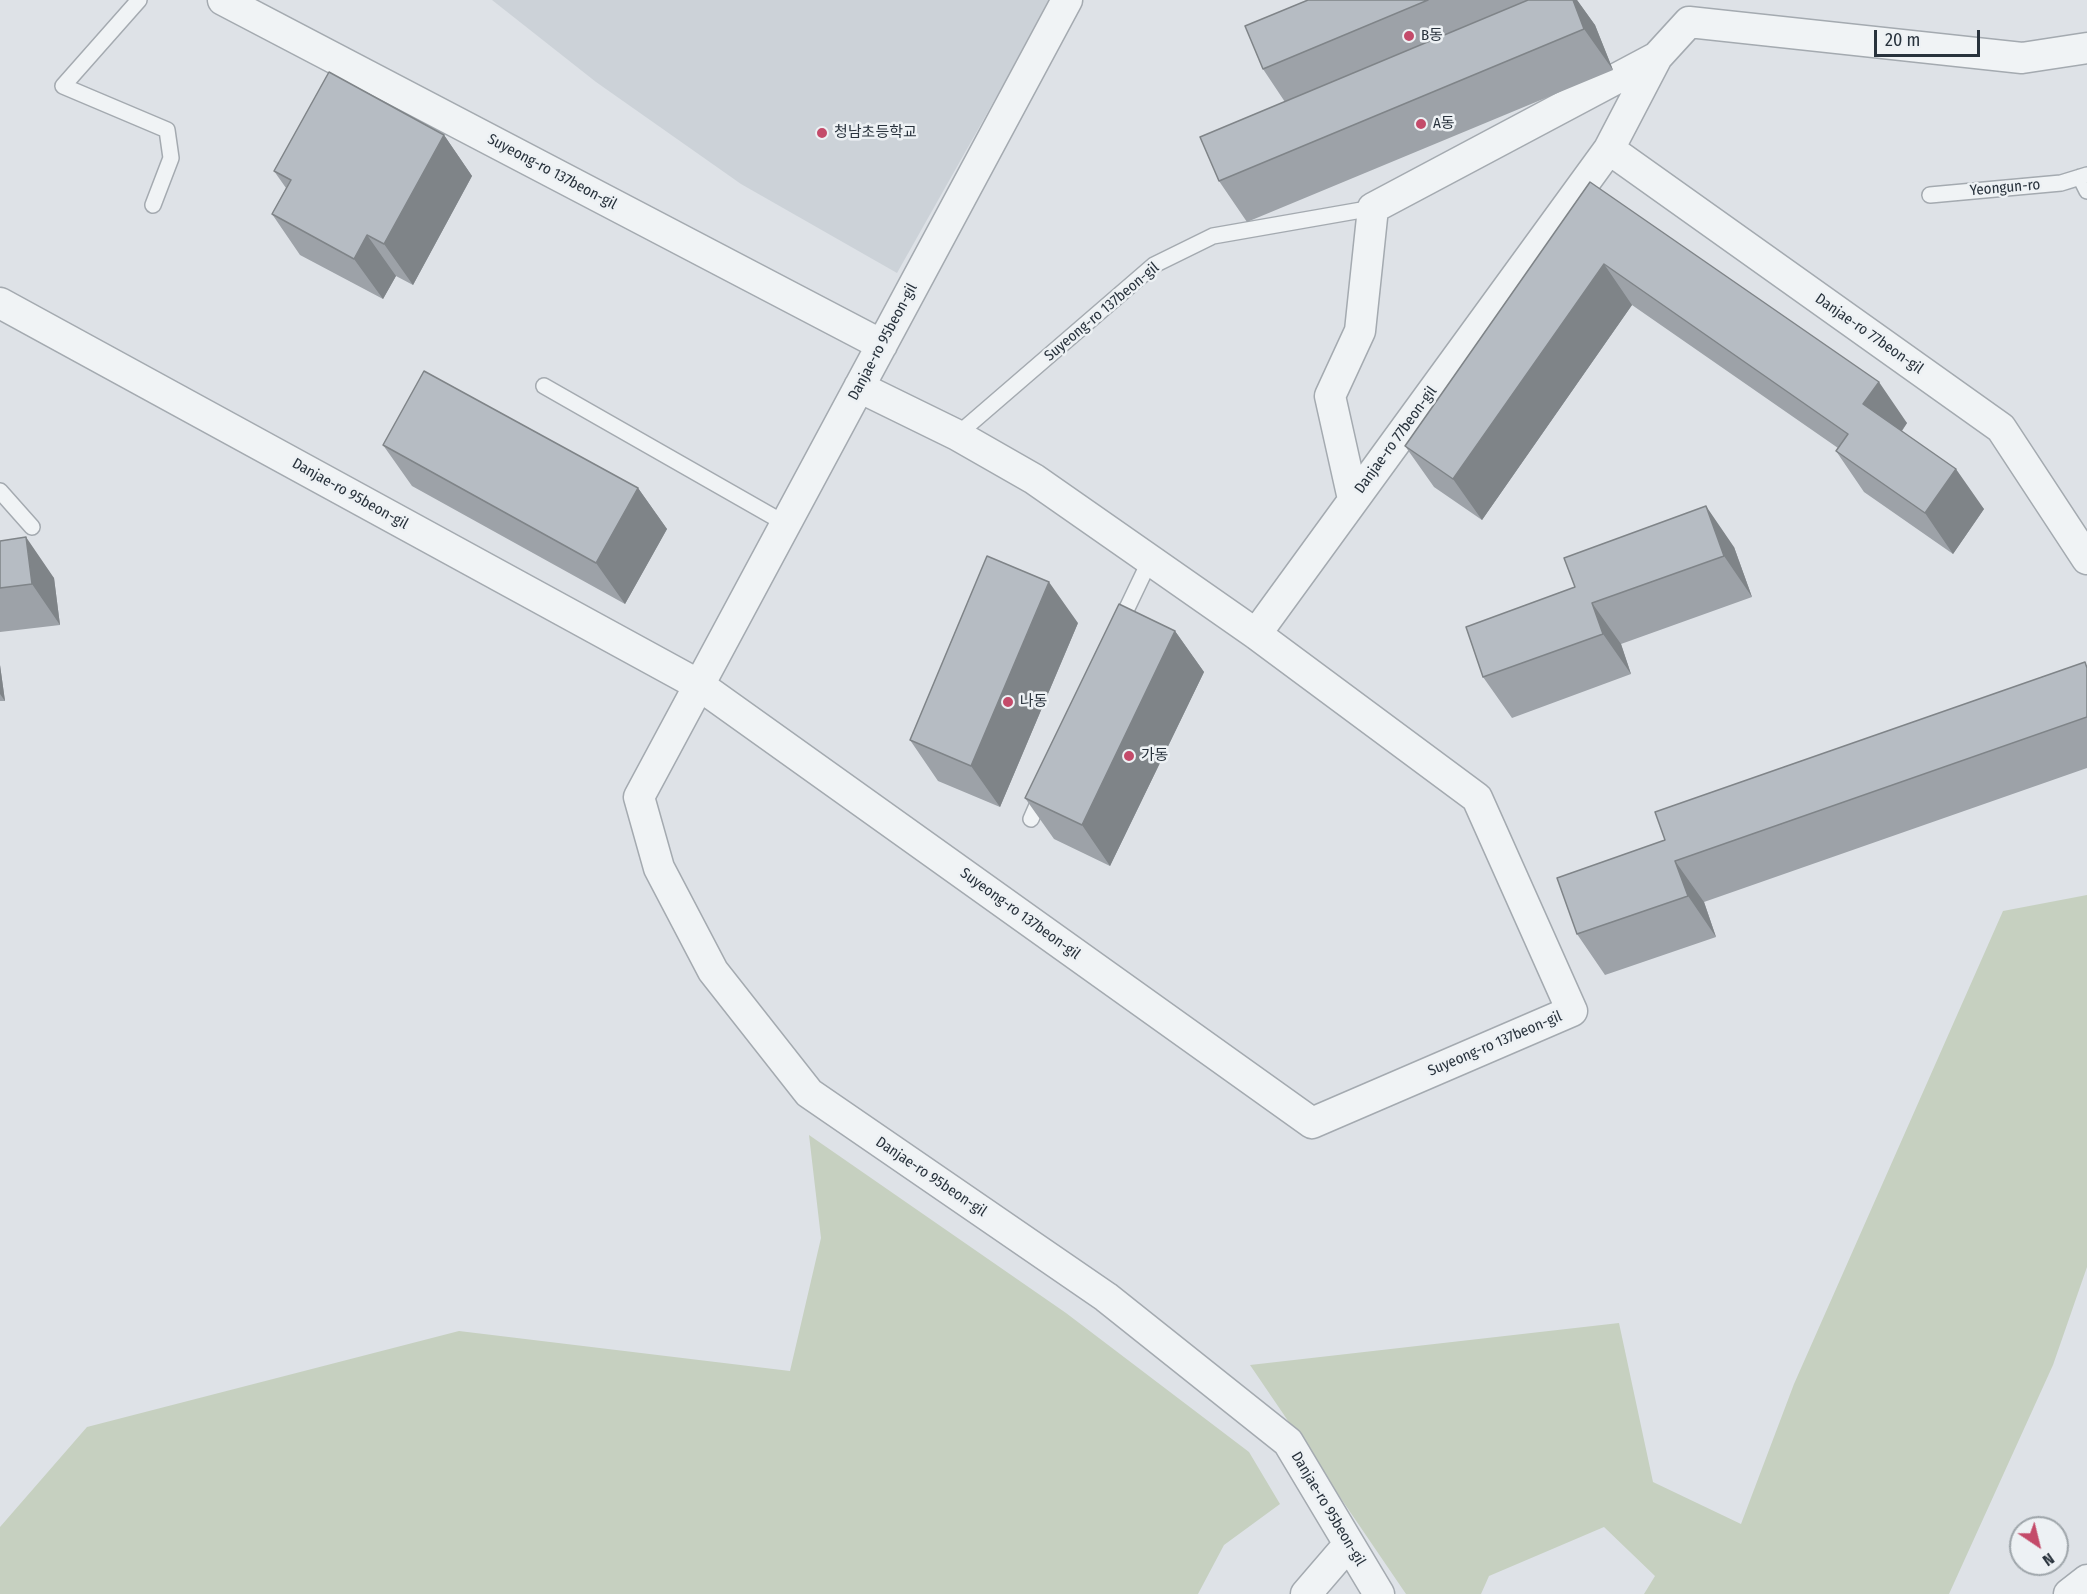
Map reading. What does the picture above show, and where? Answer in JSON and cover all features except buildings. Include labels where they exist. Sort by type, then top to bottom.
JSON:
[{"type":"street","name":"Suyeong-ro 137beon-gil","points":[[223,0],[882,345]]},
{"type":"street","name":"Danjae-ro 95beon-gil","points":[[1067,0],[639,797],[659,868],[713,971],[808,1093],[1106,1297],[1288,1442],[1379,1594]]},
{"type":"street","name":"Danjae-ro 77beon-gil","points":[[1256,634],[1609,149],[1658,57],[1689,22],[2022,58],[2087,48]]},
{"type":"street","name":"Danjae-ro 77beon-gil","points":[[1353,499],[1330,396],[1359,331],[1373,208],[1658,57]]},
{"type":"street","name":"Danjae-ro 77beon-gil","points":[[1609,149],[2001,428],[2087,559]]},
{"type":"street","name":"Danjae-ro 95beon-gil","points":[[0,303],[699,685]]},
{"type":"street","name":"Suyeong-ro 137beon-gil","points":[[699,685],[1312,1123],[1572,1011],[1477,798],[1256,634],[1034,479],[957,435],[859,387]]},
{"type":"street","points":[[1305,1594],[1349,1544]]},
{"type":"street","points":[[2069,1594],[2087,1580]]},
{"type":"lane","points":[[139,0],[63,86],[167,130],[171,158],[153,205]]},
{"type":"lane","name":"Yeongun-ro","points":[[1930,195],[2085,181]]},
{"type":"lane","name":"Suyeong-ro 137beon-gil","points":[[957,435],[1154,265],[1213,236],[1373,208]]},
{"type":"lane","points":[[544,386],[786,524]]},
{"type":"lane","points":[[0,491],[32,527]]},
{"type":"lane","points":[[1115,635],[1150,560]]},
{"type":"lane","points":[[1031,819],[1051,776]]},
{"type":"shaded area","name":"청남초등학교","points":[[492,0],[1051,0],[897,273],[741,184],[596,82]]},
{"type":"green space","points":[[2087,895],[2087,1267],[2053,1365],[1949,1594],[1644,1594],[1655,1576],[1604,1527],[1489,1576],[1481,1594],[1406,1594],[1250,1365],[1619,1323],[1653,1482],[1741,1524],[1794,1384],[2003,911]]},
{"type":"green space","points":[[809,1135],[1066,1313],[1249,1452],[1280,1504],[1224,1545],[1198,1594],[0,1594],[0,1527],[87,1427],[459,1331],[790,1371],[821,1238]]},
{"type":"place","name":"B동","points":[[1409,36]]},
{"type":"place","name":"A동","points":[[1421,124]]},
{"type":"place","name":"청남초등학교","points":[[822,133]]},
{"type":"place","name":"나동","points":[[1008,702]]},
{"type":"place","name":"가동","points":[[1129,756]]}]
